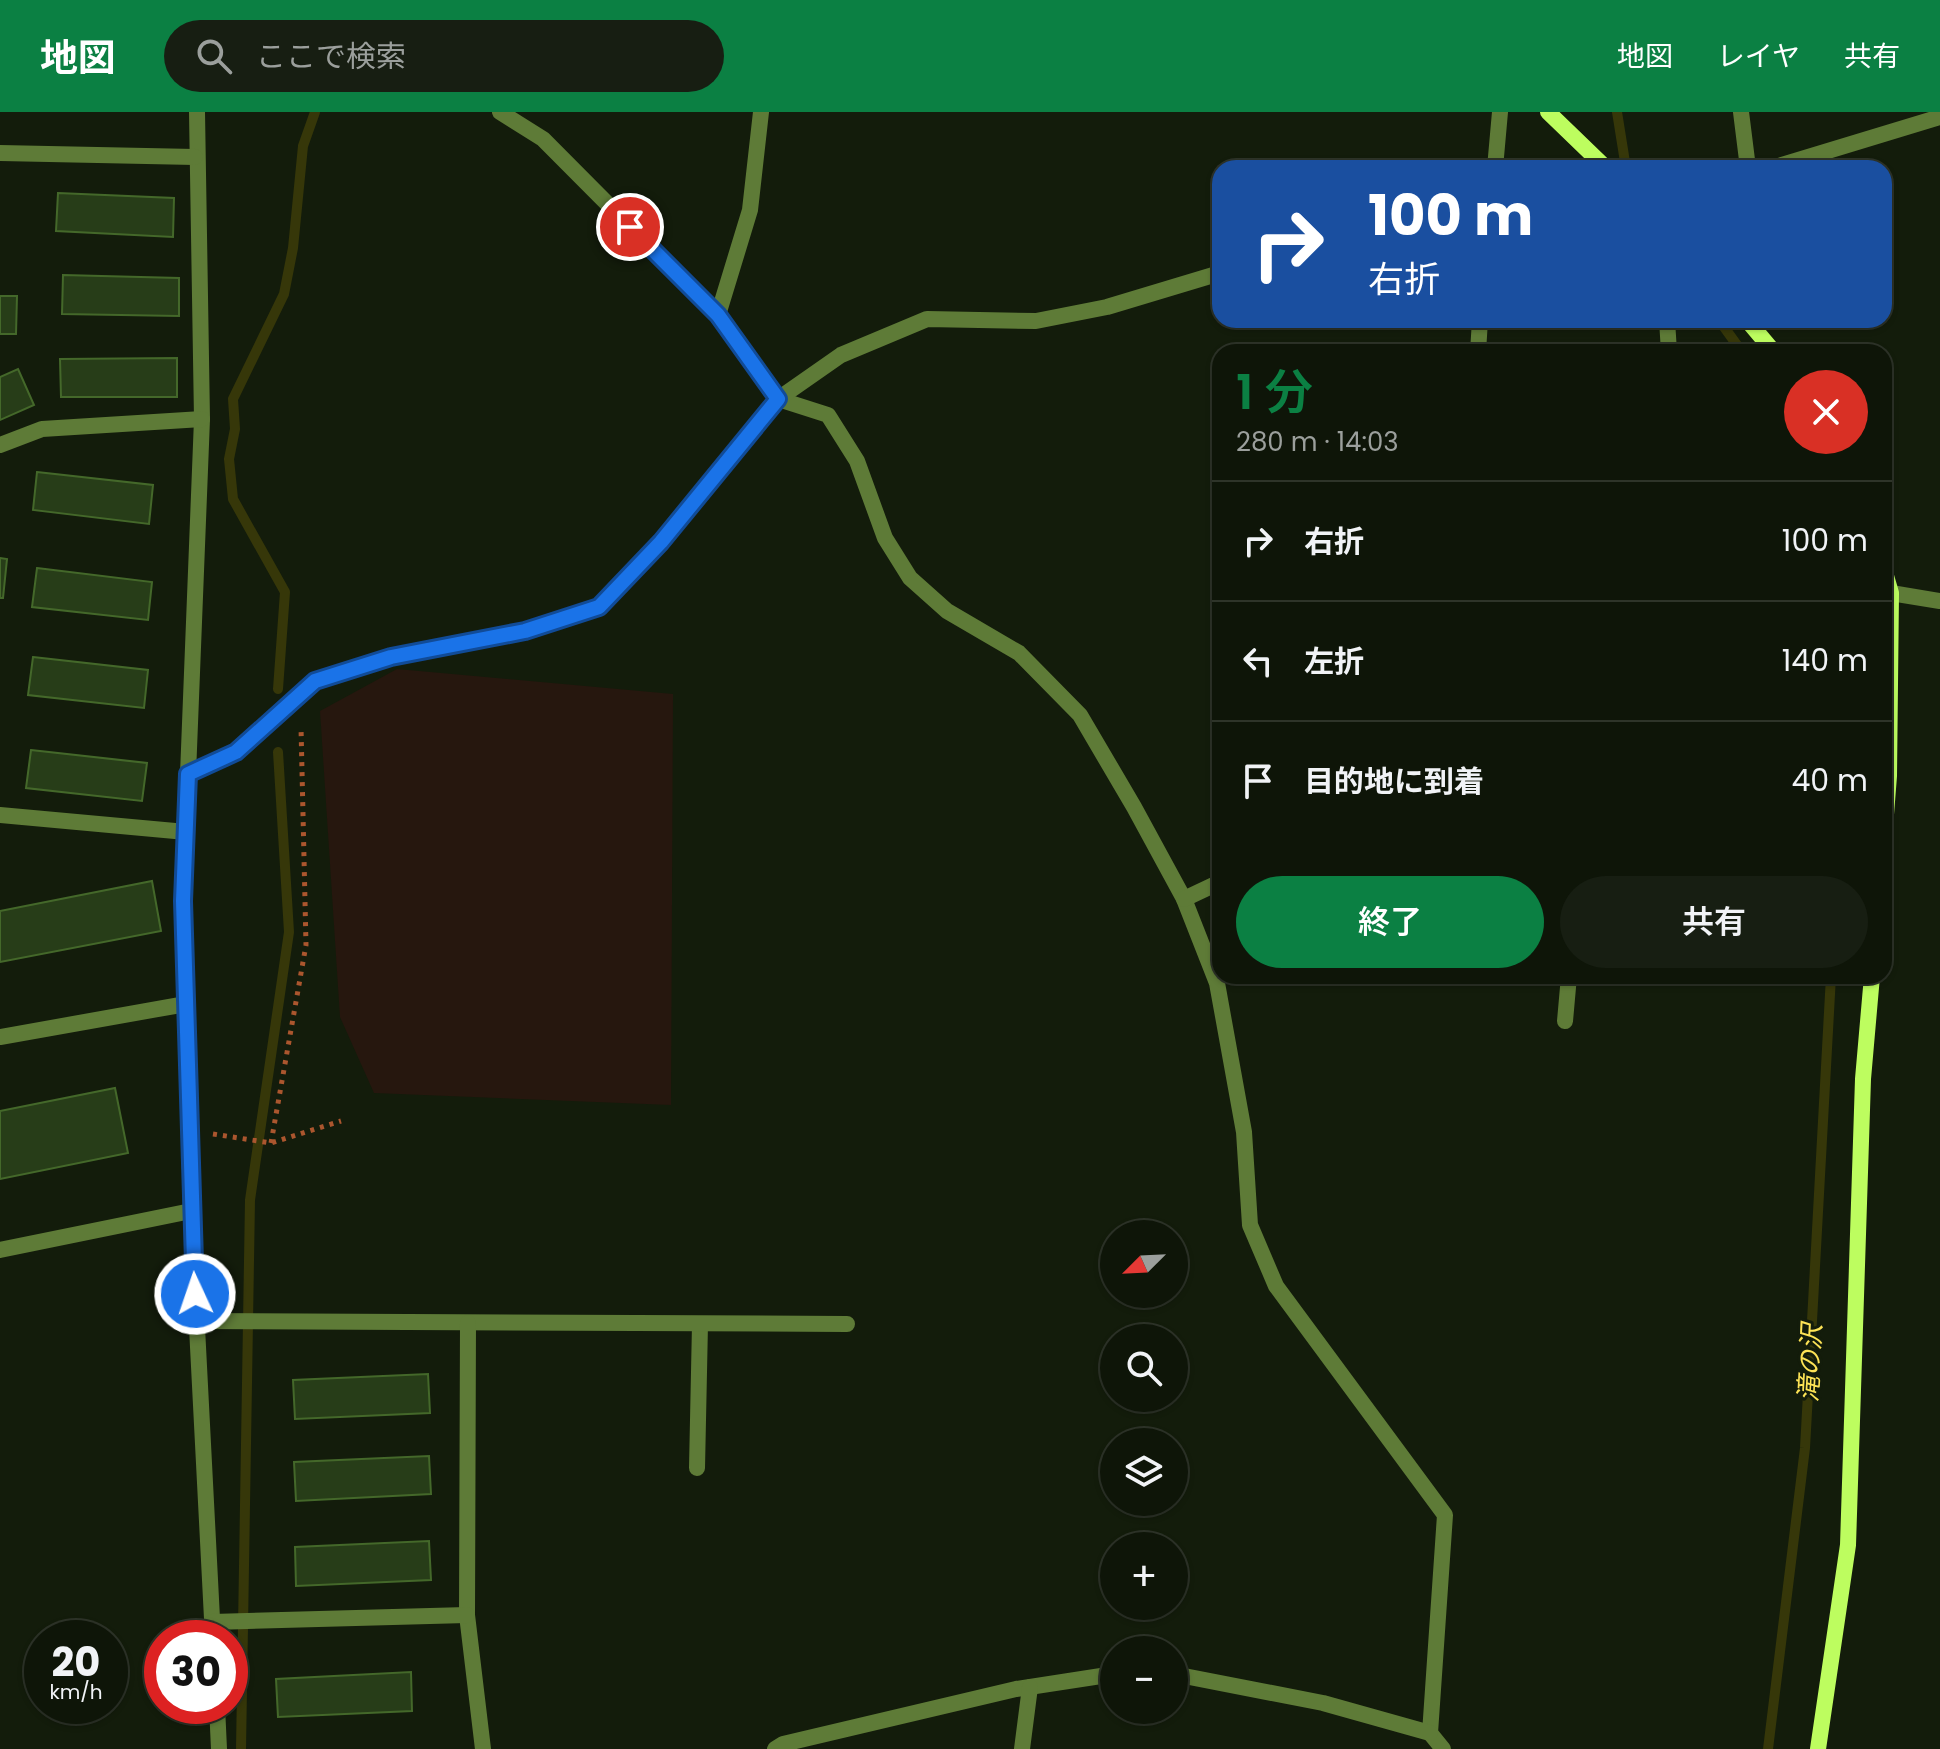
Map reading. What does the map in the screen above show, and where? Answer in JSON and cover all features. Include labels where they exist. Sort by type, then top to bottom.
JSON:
[{"type":"street","points":[[197,112],[195,157],[202,419],[186,832],[186,1004],[196,1321],[217,1620]]},
{"type":"street","points":[[500,112],[543,139],[718,315],[778,399],[828,415],[857,461],[885,538],[910,578],[947,611],[1019,653],[1080,715],[1184,899],[1212,970]]},
{"type":"street","points":[[718,315],[750,210],[761,112]]},
{"type":"street","points":[[1496,160],[1500,112]]},
{"type":"street","points":[[1548,112],[1598,160]]},
{"type":"street","points":[[1741,112],[1747,160]]},
{"type":"street","points":[[1798,160],[1940,117]]},
{"type":"street","points":[[0,153],[195,157]]},
{"type":"street","points":[[188,774],[236,752],[315,681],[391,657],[525,631],[599,607],[661,542],[778,399],[841,355],[927,319],[1036,321],[1107,307],[1212,275]]},
{"type":"street","points":[[1754,328],[1767,344]]},
{"type":"street","points":[[0,445],[42,429],[202,419]]},
{"type":"street","points":[[1892,593],[1940,601]]},
{"type":"street","points":[[0,815],[186,832]]},
{"type":"street","points":[[1184,899],[1212,886]]},
{"type":"street","points":[[1217,984],[1244,1132],[1250,1225],[1276,1286],[1445,1515],[1430,1733]]},
{"type":"street","points":[[1565,1021],[1568,984]]},
{"type":"street","points":[[1818,1749],[1848,1545],[1863,1079],[1871,984]]},
{"type":"street","points":[[0,1037],[186,1004]]},
{"type":"street","points":[[0,1250],[191,1211]]},
{"type":"street","points":[[196,1321],[847,1324]]},
{"type":"street","points":[[468,1323],[467,1615],[483,1749]]},
{"type":"street","points":[[697,1468],[700,1324]]},
{"type":"street","points":[[248,1622],[467,1615]]},
{"type":"street","points":[[775,1749],[783,1744],[1030,1687],[1100,1676]]},
{"type":"street","points":[[1188,1677],[1323,1703],[1430,1733],[1443,1749]]},
{"type":"street","points":[[1022,1749],[1030,1687]]},
{"type":"street","points":[[218,1724],[219,1749]]},
{"type":"path","points":[[268,1143],[306,945],[301,695]]},
{"type":"path","points":[[189,1128],[249,1142],[268,1143],[341,1121]]},
{"type":"shaded area","points":[[397,669],[673,694],[671,1105],[374,1093],[340,1017],[320,711]]},
{"type":"building","points":[[58,193],[174,198],[173,237],[56,231]]},
{"type":"building","points":[[63,275],[179,278],[179,316],[62,314]]},
{"type":"building","points":[[0,296],[17,296],[16,334],[0,334]]},
{"type":"building","points":[[177,358],[177,397],[61,397],[60,359]]},
{"type":"building","points":[[18,369],[34,405],[0,420],[0,377]]},
{"type":"building","points":[[37,472],[153,485],[149,524],[33,510]]},
{"type":"building","points":[[0,558],[7,559],[3,598],[0,598]]},
{"type":"building","points":[[37,568],[152,582],[148,620],[32,607]]},
{"type":"building","points":[[33,657],[148,670],[144,708],[28,695]]},
{"type":"building","points":[[31,750],[147,763],[142,801],[26,788]]},
{"type":"building","points":[[152,881],[161,931],[0,962],[0,911]]},
{"type":"building","points":[[115,1088],[128,1153],[0,1179],[0,1111]]},
{"type":"building","points":[[428,1374],[430,1413],[295,1419],[293,1380]]},
{"type":"building","points":[[429,1456],[431,1494],[296,1501],[294,1462]]},
{"type":"building","points":[[429,1541],[431,1580],[296,1586],[295,1547]]},
{"type":"building","points":[[411,1672],[412,1711],[278,1717],[276,1679]]},
{"type":"waterway","points":[[278,689],[285,592],[233,499],[229,459],[235,429],[233,399],[284,294],[293,248],[303,146],[315,112]]},
{"type":"waterway","name":"滝の沢","points":[[1617,112],[1625,160]]},
{"type":"waterway","name":"滝の沢","points":[[1725,328],[1736,344]]},
{"type":"waterway","points":[[241,1749],[250,1200],[289,932],[278,752]]},
{"type":"waterway","name":"滝の沢","points":[[1768,1749],[1805,1448],[1831,984]]},
{"type":"route","points":[[195,1294],[183,901],[188,774],[236,752],[315,681],[391,657],[525,631],[599,607],[661,542],[778,399],[718,315],[630,227]]}]
